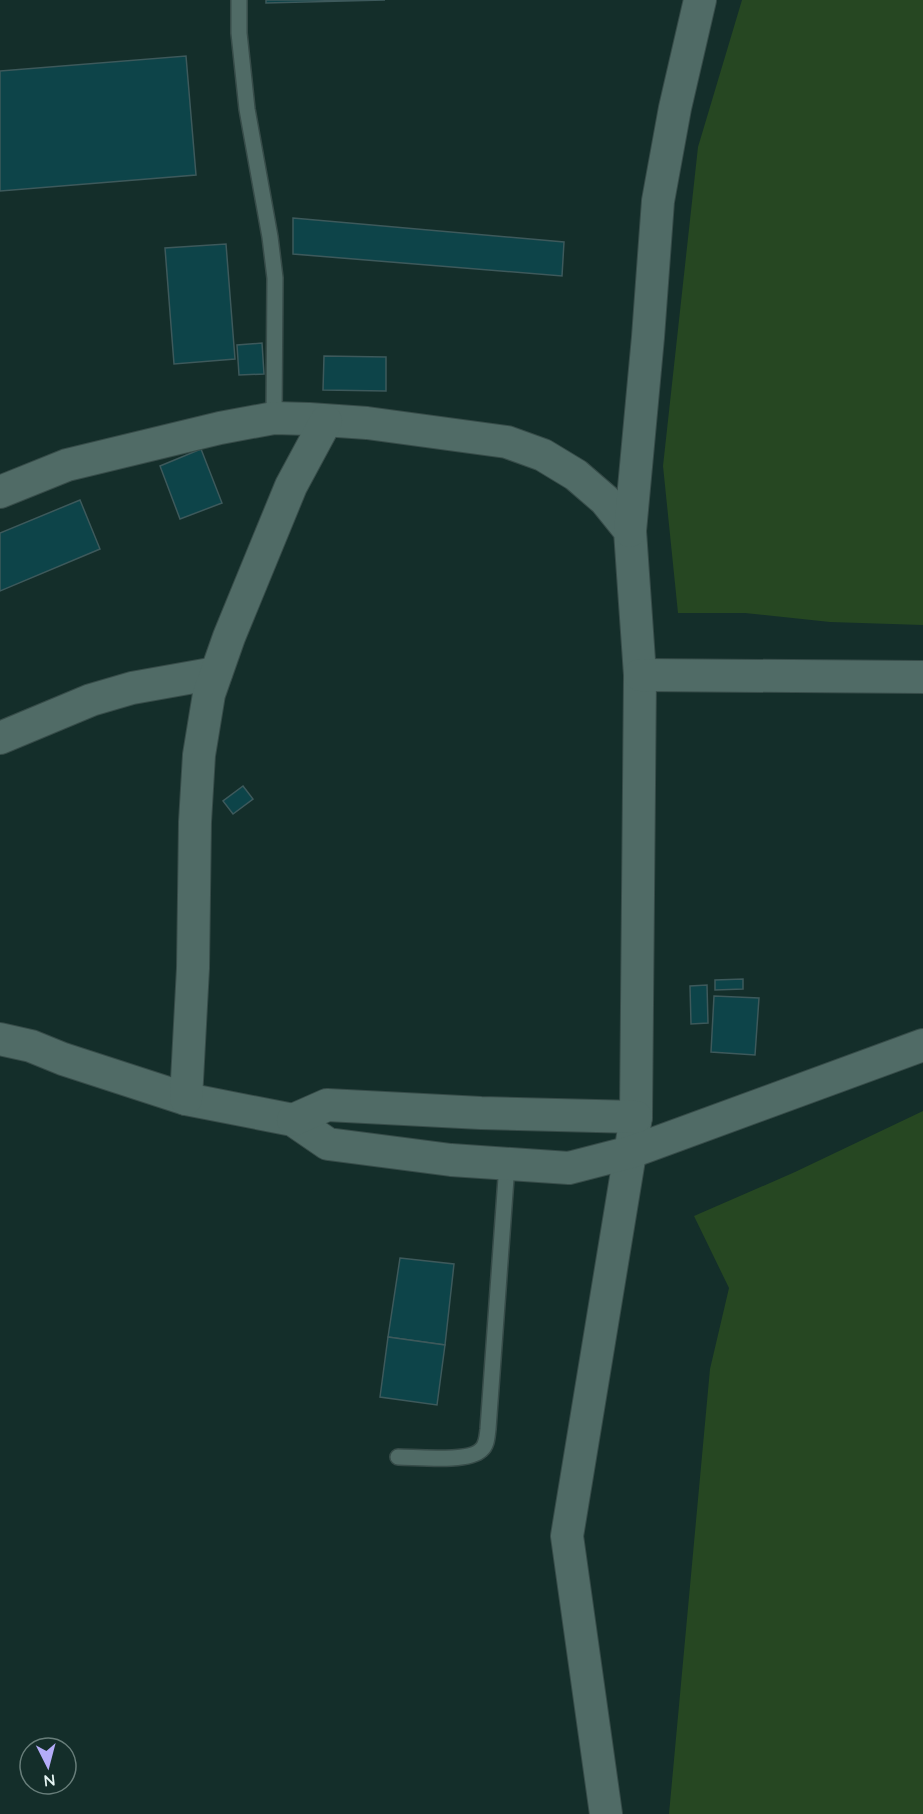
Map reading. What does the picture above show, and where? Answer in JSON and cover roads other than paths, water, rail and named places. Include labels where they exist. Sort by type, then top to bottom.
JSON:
[{"type":"street","points":[[606,1814],[567,1536],[636,1118],[640,675],[630,531],[658,201],[675,108],[700,0]]},
{"type":"street","points":[[0,492],[67,465],[220,428],[274,418],[367,423],[507,442],[543,455],[576,475],[605,500],[630,531]]},
{"type":"street","points":[[186,1099],[193,968],[195,822],[200,754],[208,694],[291,486],[326,421]]},
{"type":"street","points":[[0,738],[91,700],[132,688],[216,673]]},
{"type":"street","points":[[640,675],[923,677]]},
{"type":"street","points":[[0,1039],[31,1046],[63,1059],[186,1099],[293,1120],[328,1144],[451,1160],[569,1168],[631,1152],[923,1045]]},
{"type":"street","points":[[293,1120],[327,1106],[636,1118]]},
{"type":"lane","points":[[239,0],[246,109],[270,237],[275,278],[274,418]]},
{"type":"lane","points":[[398,1456],[462,1457],[475,1455],[486,1444],[507,1164]]}]
